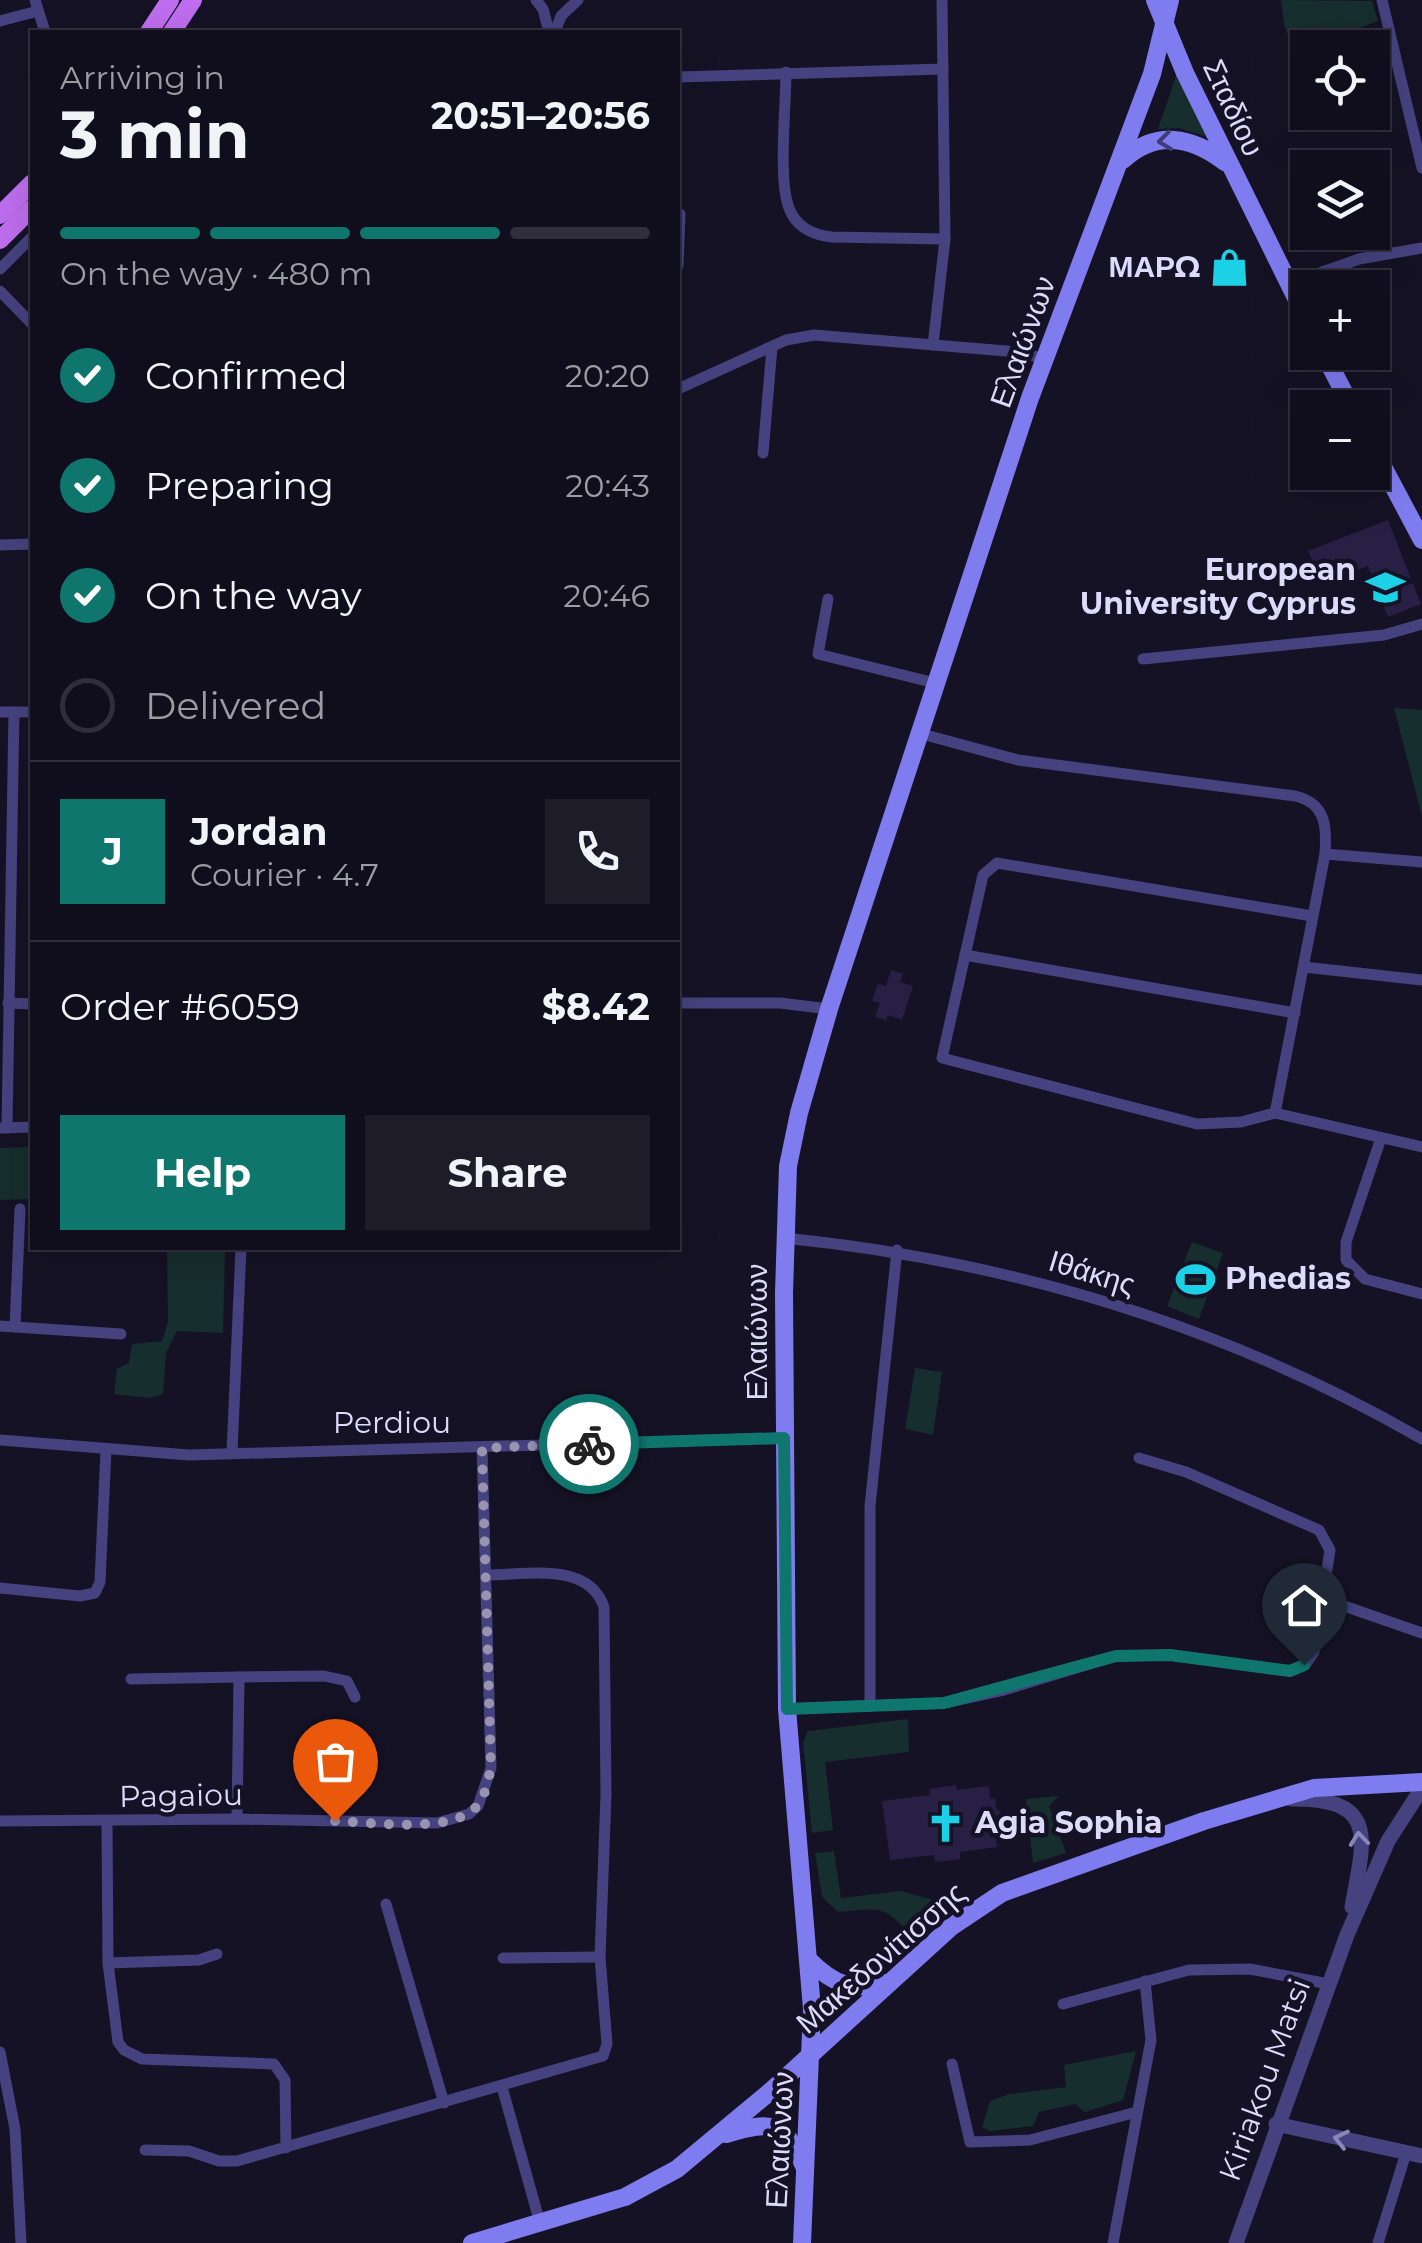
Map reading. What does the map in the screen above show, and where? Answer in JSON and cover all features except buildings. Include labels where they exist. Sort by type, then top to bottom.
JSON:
[{"type":"main road","points":[[150,30],[170,0]]},
{"type":"main road","points":[[173,30],[193,0]]},
{"type":"main road","name":"Σταδίου","points":[[1155,0],[1229,166],[1290,288]]},
{"type":"main road","name":"Ελαιώνων","points":[[802,2243],[812,2053],[810,1961],[787,1709],[784,1438],[784,1238],[794,1134],[829,1009],[1044,358],[1122,161],[1170,0]]},
{"type":"main road","points":[[1122,161],[1142,146],[1170,138],[1200,145],[1229,166]]},
{"type":"main road","points":[[0,215],[30,185]]},
{"type":"main road","points":[[0,240],[30,210]]},
{"type":"main road","points":[[1390,480],[1422,540]]},
{"type":"main road","name":"Μακεδονίτισσης","points":[[472,2243],[626,2197],[677,2169],[721,2135],[952,1926],[1014,1888],[1278,1799],[1342,1784],[1422,1785]]},
{"type":"main road","points":[[810,1961],[831,1980],[852,1988],[889,1982]]},
{"type":"main road","points":[[721,2135],[756,2125],[775,2126],[791,2140],[806,2171]]},
{"type":"street","points":[[536,0],[551,30]]},
{"type":"street","points":[[553,30],[578,0]]},
{"type":"street","points":[[933,345],[945,239],[942,0]]},
{"type":"street","points":[[1382,0],[1417,116],[1422,168]]},
{"type":"street","points":[[0,21],[36,6],[44,30]]},
{"type":"street","points":[[680,77],[943,69]]},
{"type":"street","points":[[786,72],[786,192],[794,219],[818,236],[945,239]]},
{"type":"street","points":[[0,270],[30,239]]},
{"type":"street","points":[[1288,284],[1358,259],[1422,248]]},
{"type":"street","points":[[0,291],[30,322]]},
{"type":"street","points":[[680,388],[772,347],[814,335],[1044,358]]},
{"type":"street","points":[[762,454],[772,347]]},
{"type":"street","points":[[0,545],[30,544]]},
{"type":"street","points":[[828,600],[818,654],[939,684]]},
{"type":"street","points":[[1143,659],[1374,636],[1422,624]]},
{"type":"street","points":[[7,712],[8,1002],[4,1128],[30,1127]]},
{"type":"street","points":[[922,734],[1018,760],[1295,796],[1319,810],[1327,829],[1325,854],[1275,1113]]},
{"type":"street","points":[[1325,854],[1422,862]]},
{"type":"street","points":[[1312,916],[1004,862],[992,865],[983,875],[942,1058],[1197,1124],[1241,1122],[1275,1113],[1422,1148]]},
{"type":"street","points":[[965,956],[1295,1014]]},
{"type":"street","points":[[1304,967],[1422,980]]},
{"type":"street","points":[[8,1002],[30,1004]]},
{"type":"street","points":[[680,1004],[780,1002],[829,1009]]},
{"type":"street","points":[[1381,1138],[1346,1242],[1346,1260],[1365,1278],[1422,1294]]},
{"type":"street","points":[[15,1327],[20,1209]]},
{"type":"street","name":"Ιθάκης","points":[[784,1238],[897,1250],[1068,1287],[1297,1372],[1422,1439]]},
{"type":"street","points":[[232,1452],[241,1250]]},
{"type":"street","points":[[870,1706],[870,1506],[897,1250]]},
{"type":"street","points":[[0,1326],[120,1334]]},
{"type":"street","name":"Perdiou","points":[[0,1440],[189,1455],[784,1438]]},
{"type":"street","name":"Pagaiou","points":[[0,1821],[237,1819],[437,1824],[469,1814],[478,1806],[491,1768],[482,1448]]},
{"type":"street","points":[[0,1588],[80,1596],[94,1593],[100,1582],[106,1450]]},
{"type":"street","points":[[787,1709],[944,1703],[1116,1656],[1170,1655],[1290,1671],[1304,1665],[1314,1652],[1330,1550],[1320,1530],[1186,1472],[1139,1458]]},
{"type":"street","points":[[145,2150],[189,2151],[229,2162],[502,2088],[603,2056],[607,2044],[600,1956],[606,1795],[604,1607],[589,1584],[569,1575],[488,1576]]},
{"type":"street","points":[[1324,1599],[1422,1632]]},
{"type":"street","points":[[237,1819],[239,1676]]},
{"type":"street","points":[[131,1678],[324,1676],[347,1681],[356,1697]]},
{"type":"street","name":"Kiriakou Matsi","points":[[1236,2243],[1347,1935],[1388,1841],[1422,1785]]},
{"type":"street","name":"Kiriakou Matsi","points":[[1278,1799],[1337,1803],[1347,1808],[1360,1827],[1361,1858],[1347,1935]]},
{"type":"street","points":[[107,1823],[108,1964],[114,2030],[124,2050],[142,2059],[277,2066],[285,2080],[286,2148]]},
{"type":"street","points":[[386,1904],[444,2103]]},
{"type":"street","points":[[108,1964],[200,1960],[216,1954]]},
{"type":"street","points":[[503,1958],[600,1956]]},
{"type":"street","points":[[1063,2004],[1190,1970],[1250,1969],[1328,1984]]},
{"type":"street","points":[[1113,2243],[1151,2040],[1145,1981]]},
{"type":"street","points":[[0,2052],[10,2097],[21,2243]]},
{"type":"street","points":[[952,2064],[970,2142],[1030,2140],[1137,2112]]},
{"type":"street","points":[[502,2088],[540,2224]]},
{"type":"street","points":[[1276,2124],[1414,2155],[1378,2243]]},
{"type":"street","points":[[0,2169],[17,2168]]},
{"type":"green space","points":[[1281,0],[1372,1],[1378,21],[1355,30],[1290,30],[1290,40]]},
{"type":"green space","points":[[1177,73],[1208,137],[1179,128],[1158,129]]},
{"type":"green space","points":[[1394,708],[1422,710],[1422,816]]},
{"type":"green space","points":[[30,1147],[30,1199],[0,1200],[0,1148]]},
{"type":"green space","name":"Phedias","points":[[1192,1242],[1223,1253],[1199,1319],[1167,1306]]},
{"type":"green space","points":[[167,1250],[225,1250],[223,1333],[177,1331],[166,1353],[163,1394],[151,1398],[114,1394],[117,1369],[129,1363],[132,1344],[162,1341],[168,1322]]},
{"type":"green space","points":[[915,1368],[942,1372],[933,1435],[905,1429]]},
{"type":"green space","points":[[908,1719],[909,1752],[825,1762],[833,1830],[812,1833],[803,1743],[808,1731]]},
{"type":"green space","points":[[1059,1796],[1049,1806],[1066,1853],[1033,1863],[1026,1799]]},
{"type":"green space","points":[[834,1851],[841,1898],[901,1891],[940,1902],[943,1912],[910,1934],[893,1917],[878,1910],[838,1912],[822,1897],[815,1853]]},
{"type":"green space","points":[[1136,2051],[1123,2100],[1085,2112],[1075,2104],[1039,2112],[1033,2126],[990,2131],[982,2127],[990,2101],[1009,2094],[1066,2087],[1064,2065]]},
{"type":"way so far","points":[[335,1821],[437,1824],[469,1814],[478,1806],[491,1768],[482,1448],[589,1444]]},
{"type":"place","name":"ΜΑΡΩ","points":[[1230,267]]},
{"type":"place","name":"European University Cyprus","points":[[1386,587]]},
{"type":"place","name":"Phedias","points":[[1195,1279]]},
{"type":"place","name":"Agia Sophia","points":[[945,1823]]},
{"type":"route","points":[[589,1444],[784,1438],[787,1709],[944,1703],[1004,1690],[1116,1656],[1170,1655],[1290,1671],[1304,1665]]}]
